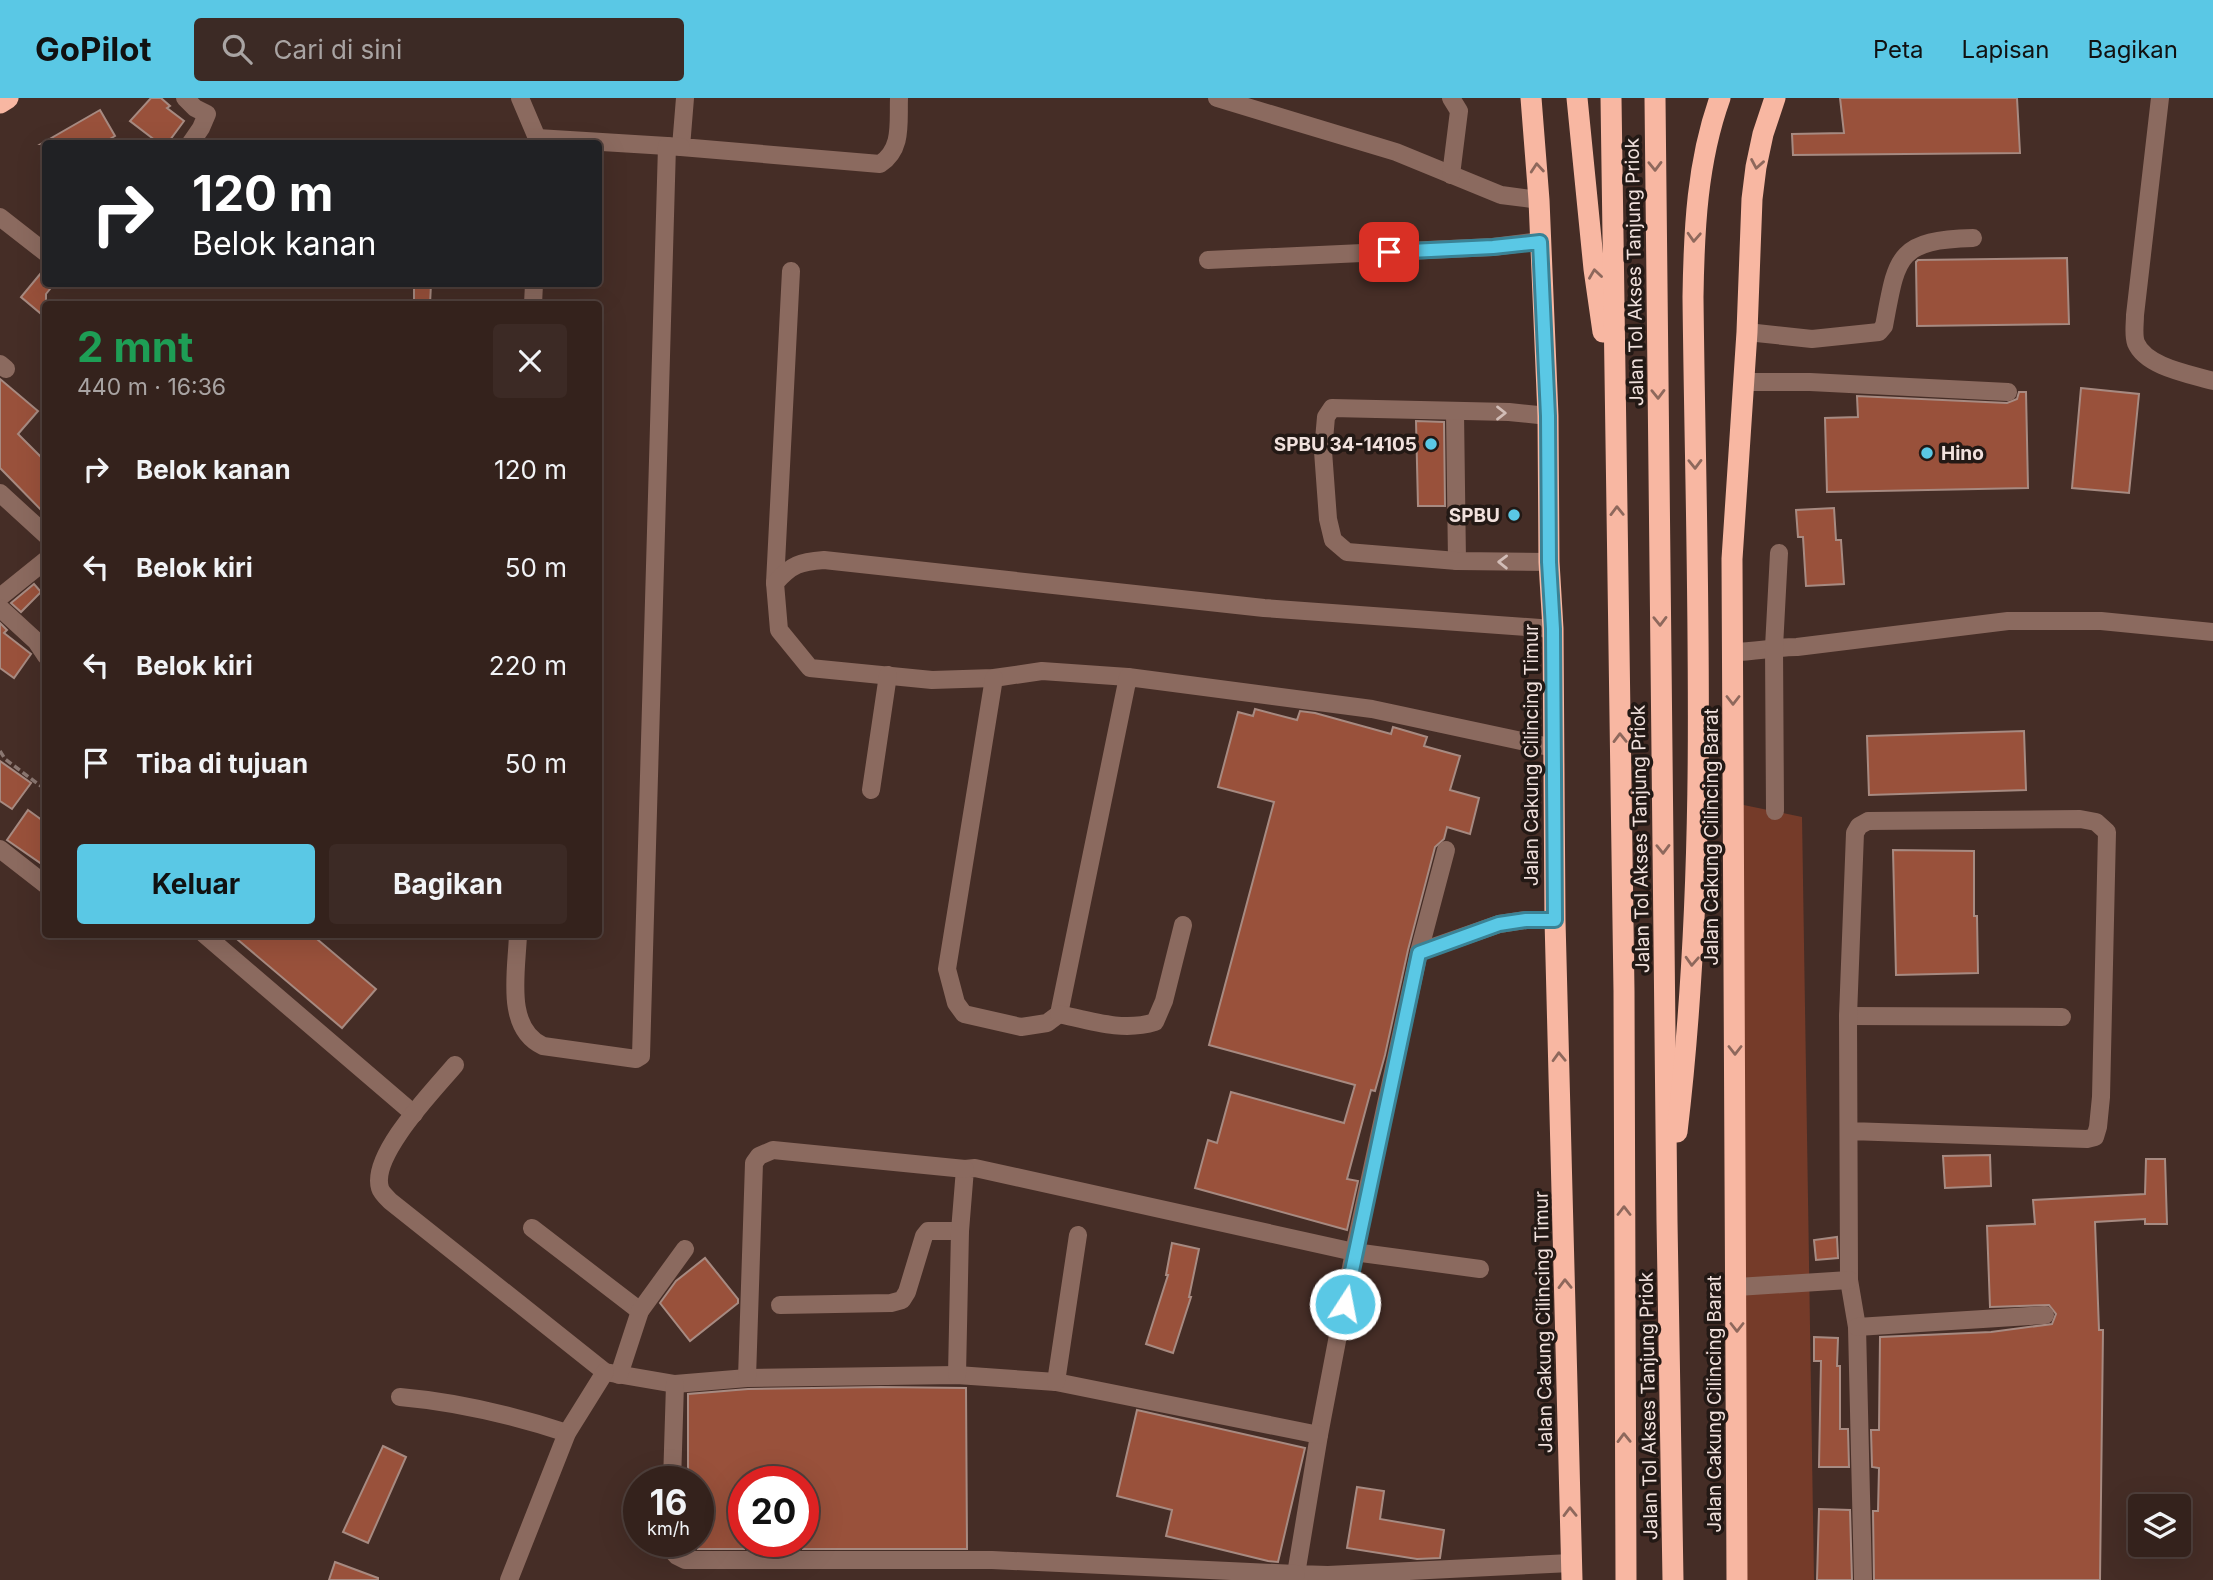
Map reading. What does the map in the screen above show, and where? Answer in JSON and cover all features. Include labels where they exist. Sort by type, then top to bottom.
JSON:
[{"type":"highway","points":[[0,103],[8,98]]},
{"type":"highway","name":"Jalan Cakung Cilincing Timur","points":[[1531,98],[1539,200],[1548,416],[1555,920],[1572,1575]]},
{"type":"highway","points":[[1577,98],[1594,269],[1615,414]]},
{"type":"highway","name":"Jalan Tol Akses Tanjung Priok","points":[[1611,98],[1624,991],[1626,1580]]},
{"type":"highway","name":"Jalan Tol Akses Tanjung Priok","points":[[1655,98],[1673,1580]]},
{"type":"highway","points":[[1667,1220],[1686,1044],[1696,860],[1698,741],[1694,243],[1700,178],[1720,98]]},
{"type":"highway","name":"Jalan Cakung Cilincing Barat","points":[[1738,1572],[1733,510],[1744,382],[1750,232],[1756,167],[1775,98]]},
{"type":"highway","points":[[1724,1580],[1738,1572]]},
{"type":"street","points":[[185,98],[195,108],[207,114],[193,140]]},
{"type":"street","points":[[520,98],[537,140]]},
{"type":"street","points":[[518,938],[516,1011],[532,1040],[543,1046],[636,1059],[641,1056],[674,146],[685,98]]},
{"type":"street","points":[[602,143],[674,146],[880,164],[891,157],[897,144],[899,98]]},
{"type":"street","points":[[1217,98],[1396,152],[1501,195],[1539,200]]},
{"type":"street","points":[[1451,98],[1459,111],[1451,175]]},
{"type":"street","points":[[2160,98],[2134,340],[2141,353],[2152,361],[2213,381]]},
{"type":"street","points":[[0,217],[42,250]]},
{"type":"street","points":[[1747,332],[1812,339],[1879,332],[1884,326],[1896,270],[1904,255],[1942,239],[1973,238]]},
{"type":"street","points":[[1208,260],[1493,247],[1540,242]]},
{"type":"street","points":[[791,271],[775,583],[779,630],[810,668],[932,680],[994,678],[1042,671],[1128,677],[1372,709],[1553,748]]},
{"type":"street","points":[[1744,382],[1810,382],[2008,392]]},
{"type":"street","points":[[1548,416],[1509,412],[1332,408],[1326,417],[1323,451],[1328,519],[1333,540],[1347,552],[1457,561],[1549,562]]},
{"type":"street","points":[[1455,412],[1457,561]]},
{"type":"street","points":[[0,493],[42,531]]},
{"type":"street","points":[[1775,811],[1774,647],[1780,553]]},
{"type":"street","points":[[775,583],[788,568],[824,560],[1264,608],[1553,629]]},
{"type":"street","points":[[0,597],[42,564]]},
{"type":"street","points":[[0,608],[36,641],[42,650]]},
{"type":"street","points":[[1733,652],[1758,652],[1774,647],[1797,647],[2008,621],[2101,621],[2213,632]]},
{"type":"street","points":[[871,790],[888,675]]},
{"type":"street","points":[[994,678],[947,969],[956,1003],[964,1014],[1021,1027],[1047,1023],[1059,1014],[1128,677]]},
{"type":"street","points":[[1849,1131],[2087,1139],[2095,1137],[2101,1097],[2107,832],[2096,822],[2080,818],[1868,821],[1859,826],[1855,834],[1848,1016],[1849,1280],[1857,1327],[1863,1580]]},
{"type":"street","points":[[0,849],[42,882]]},
{"type":"street","points":[[1296,1574],[1354,1252],[1419,953],[1446,850]]},
{"type":"street","points":[[1419,953],[1499,924],[1555,920]]},
{"type":"street","points":[[1059,1014],[1113,1026],[1140,1026],[1155,1022],[1164,1001],[1183,925]]},
{"type":"street","points":[[209,938],[414,1114]]},
{"type":"street","points":[[1848,1016],[2063,1017]]},
{"type":"street","points":[[455,1065],[391,1142],[380,1170],[380,1188],[390,1201],[612,1373],[675,1384],[747,1378],[957,1375],[1056,1382],[1319,1435]]},
{"type":"street","points":[[747,1378],[754,1163],[759,1156],[773,1150],[975,1168],[1354,1252],[1480,1269]]},
{"type":"street","points":[[957,1375],[960,1231],[965,1169]]},
{"type":"street","points":[[532,1228],[640,1311]]},
{"type":"street","points":[[780,1305],[891,1303],[902,1300],[907,1293],[924,1236],[928,1231],[960,1231]]},
{"type":"street","points":[[1056,1382],[1078,1235]]},
{"type":"street","points":[[509,1580],[567,1433],[612,1373],[640,1311],[685,1249]]},
{"type":"street","points":[[1737,1287],[1849,1280]]},
{"type":"street","points":[[1857,1327],[2045,1315]]},
{"type":"street","points":[[672,1466],[675,1384]]},
{"type":"street","points":[[400,1397],[439,1400],[509,1414],[567,1433]]},
{"type":"street","points":[[679,1557],[685,1560],[992,1560],[1328,1575],[1572,1575]]},
{"type":"path","points":[[0,751],[5,759],[42,787]]},
{"type":"shaded area","points":[[1734,803],[1802,817],[1814,1580],[1737,1580]]},
{"type":"building","points":[[151,98],[161,98],[170,106],[167,108],[184,121],[170,140],[155,140],[130,121]]},
{"type":"building","points":[[1840,98],[2017,98],[2020,153],[1793,155],[1792,134],[1844,133]]},
{"type":"building","points":[[100,110],[115,136],[108,140],[48,140]]},
{"type":"building","points":[[2067,258],[2069,324],[1917,326],[1918,260]]},
{"type":"building","points":[[41,273],[42,287],[52,287],[46,294],[46,301],[42,301],[42,315],[21,297]]},
{"type":"building","points":[[414,287],[431,287],[430,301],[414,301]]},
{"type":"building","points":[[0,379],[38,411],[18,434],[42,458],[42,511],[0,468]]},
{"type":"building","points":[[2081,388],[2139,394],[2129,493],[2072,488]]},
{"type":"building","name":"Hino","points":[[2019,392],[2026,392],[2028,488],[1827,492],[1825,418],[1858,417],[1857,396],[2007,403],[2017,399]]},
{"type":"building","points":[[1416,421],[1444,422],[1445,506],[1418,506]]},
{"type":"building","points":[[1834,508],[1836,540],[1841,540],[1844,584],[1806,586],[1803,537],[1798,537],[1796,510]]},
{"type":"building","points":[[34,584],[41,592],[21,612],[11,603]]},
{"type":"building","points":[[0,623],[7,630],[4,633],[31,654],[14,678],[0,668]]},
{"type":"building","points":[[1255,709],[1297,720],[1300,711],[1315,713],[1391,734],[1393,727],[1427,737],[1424,746],[1460,756],[1450,790],[1479,798],[1470,834],[1447,827],[1444,839],[1435,847],[1408,950],[1385,1055],[1375,1091],[1371,1090],[1347,1179],[1358,1181],[1347,1230],[1195,1188],[1208,1140],[1217,1143],[1231,1092],[1344,1123],[1355,1085],[1209,1045],[1274,802],[1218,787],[1238,712],[1253,716]]},
{"type":"building","points":[[2024,731],[2026,790],[1869,795],[1867,736]]},
{"type":"building","points":[[0,761],[31,783],[12,809],[0,801]]},
{"type":"building","points":[[28,810],[42,820],[42,864],[7,840]]},
{"type":"building","points":[[1893,850],[1974,851],[1974,916],[1977,916],[1978,973],[1896,975]]},
{"type":"building","points":[[236,938],[316,938],[376,989],[342,1028]]},
{"type":"building","points":[[1990,1155],[1991,1186],[1945,1188],[1943,1156]]},
{"type":"building","points":[[2146,1159],[2165,1159],[2167,1224],[2145,1224],[2145,1219],[2095,1222],[2099,1330],[2103,1330],[2100,1580],[1874,1580],[1873,1511],[1878,1511],[1879,1468],[1872,1467],[1871,1430],[1879,1430],[1880,1337],[1991,1332],[2052,1324],[2056,1314],[2049,1305],[1990,1307],[1987,1226],[2035,1224],[2033,1200],[2145,1194]]},
{"type":"building","points":[[1837,1237],[1838,1258],[1816,1260],[1814,1240]]},
{"type":"building","points":[[1172,1243],[1199,1249],[1191,1297],[1173,1353],[1146,1344],[1168,1275]]},
{"type":"building","points":[[705,1258],[738,1299],[738,1303],[690,1341],[660,1303],[676,1281]]},
{"type":"building","points":[[1814,1337],[1838,1338],[1840,1429],[1848,1429],[1849,1467],[1819,1467],[1821,1361],[1814,1361]]},
{"type":"building","points":[[966,1388],[967,1549],[819,1549],[819,1466],[728,1466],[728,1549],[714,1549],[714,1466],[688,1466],[688,1394],[748,1389]]},
{"type":"building","points":[[1137,1410],[1305,1448],[1278,1562],[1166,1536],[1172,1510],[1117,1496]]},
{"type":"building","points":[[383,1446],[406,1457],[368,1543],[343,1532]]},
{"type":"building","points":[[1357,1487],[1384,1491],[1380,1519],[1444,1530],[1440,1558],[1417,1559],[1347,1548]]},
{"type":"building","points":[[1819,1509],[1850,1510],[1852,1580],[1817,1580]]},
{"type":"building","points":[[335,1562],[378,1578],[378,1580],[329,1580]]},
{"type":"place","name":"SPBU 34-14105","points":[[1431,444]]},
{"type":"place","name":"Hino","points":[[1927,453]]},
{"type":"place","name":"SPBU","points":[[1514,515]]},
{"type":"route","points":[[1345,1304],[1419,953],[1499,924],[1555,920],[1553,629],[1549,562],[1548,416],[1540,242],[1389,252]]}]
